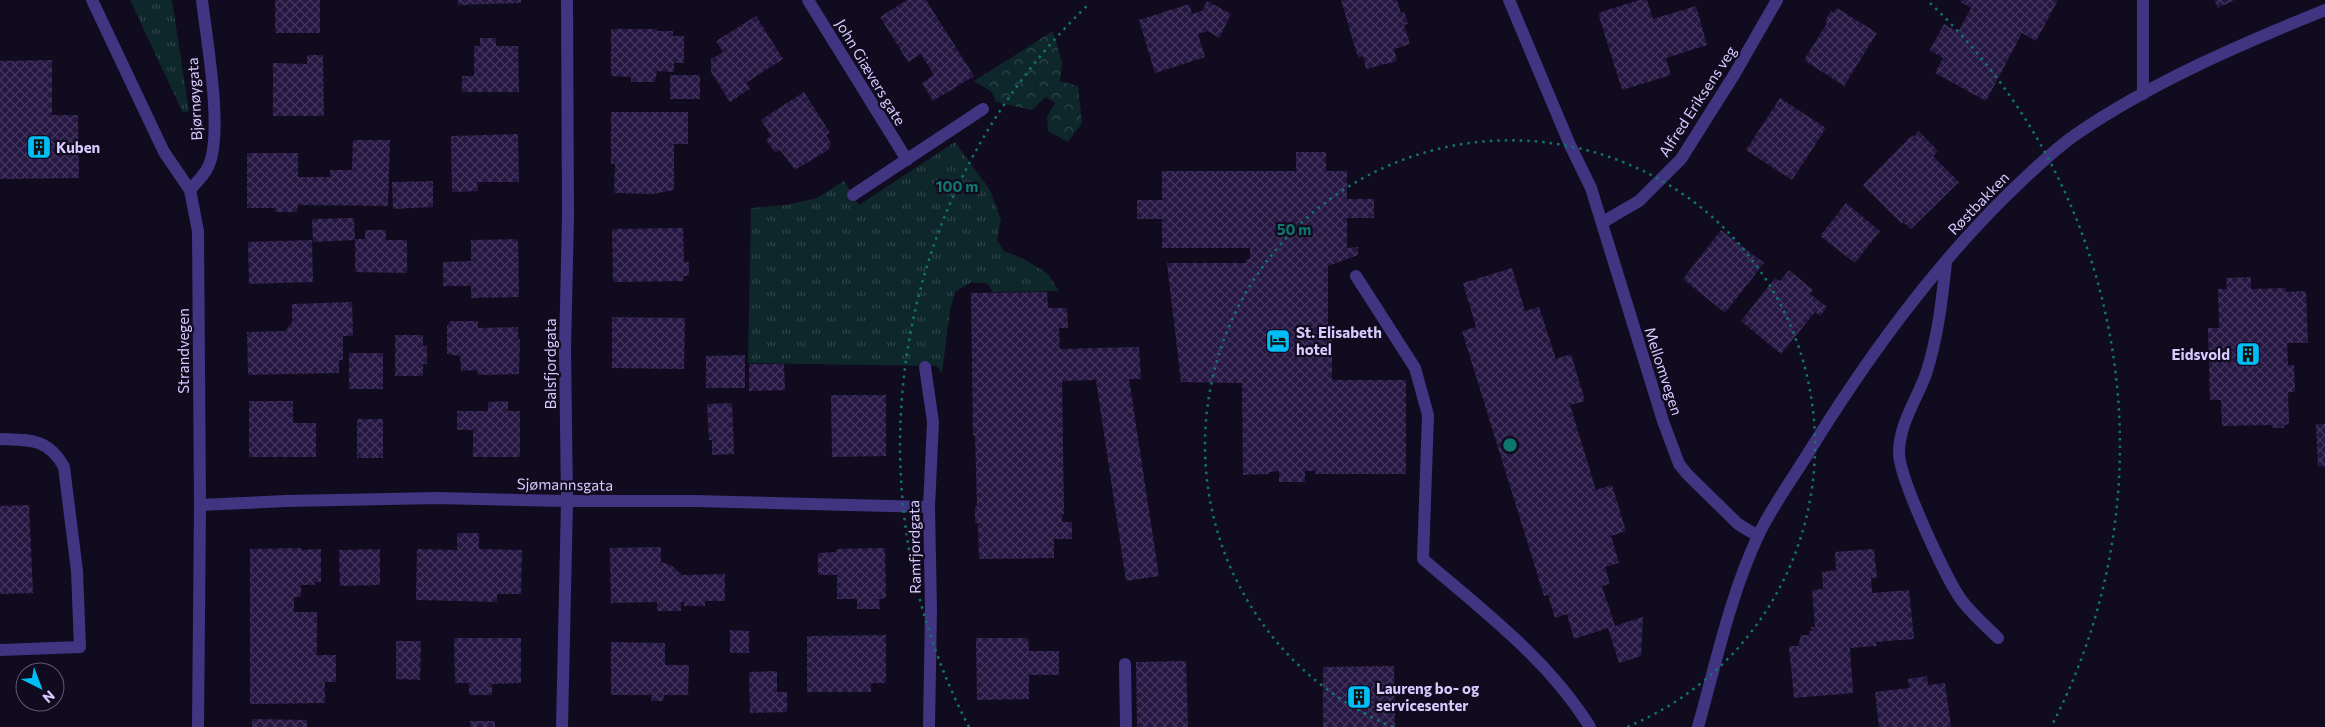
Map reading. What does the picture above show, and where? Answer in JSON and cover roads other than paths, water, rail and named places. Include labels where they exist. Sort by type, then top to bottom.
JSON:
[{"type":"street","name":"Strandvegen","points":[[92,0],[164,152],[190,190],[198,230],[200,505],[198,727]]},
{"type":"street","name":"Bjørnøygata","points":[[190,190],[208,168],[214,142],[211,85],[202,0]]},
{"type":"street","name":"Balsfjordgata","points":[[562,727],[567,501],[565,349],[568,218],[567,0]]},
{"type":"street","name":"John Giævers gate","points":[[808,0],[907,160]]},
{"type":"street","name":"Mellomvegen","points":[[1509,0],[1566,136],[1591,188],[1663,421],[1680,464],[1693,481],[1738,524],[1758,536]]},
{"type":"street","name":"Alfred Eriksens veg","points":[[1603,222],[1639,201],[1681,159],[1734,76],[1777,0]]},
{"type":"street","points":[[2143,0],[2143,94]]},
{"type":"street","name":"Røstbakken","points":[[1758,536],[1838,405],[1885,337],[1923,287],[1975,226],[2032,171],[2074,136],[2143,94],[2195,66],[2281,27],[2325,10]]},
{"type":"street","points":[[853,194],[983,109]]},
{"type":"street","points":[[1946,262],[1941,311],[1931,357],[1903,430],[1899,452],[1908,488],[1940,561],[1962,601],[1998,638]]},
{"type":"street","points":[[1356,276],[1415,368],[1428,415],[1423,559],[1504,627],[1528,651],[1580,710],[1590,727]]},
{"type":"street","name":"Ramfjordgata","points":[[925,366],[933,422],[929,507],[931,608],[929,727]]},
{"type":"street","points":[[0,439],[33,440],[56,453],[64,467],[78,571],[80,647],[0,650]]},
{"type":"street","name":"Sjømannsgata","points":[[200,505],[356,499],[695,501],[929,507]]},
{"type":"street","points":[[1698,727],[1733,602],[1758,536]]},
{"type":"street","points":[[1125,664],[1126,727]]},
{"type":"place","name":"Kuben","points":[[39,147]]},
{"type":"place","name":"St. Elisabeth hotel","points":[[1278,341]]},
{"type":"place","name":"Eidsvold","points":[[2248,354]]},
{"type":"place","name":"Laureng bo- og servicesenter","points":[[1359,697]]}]
